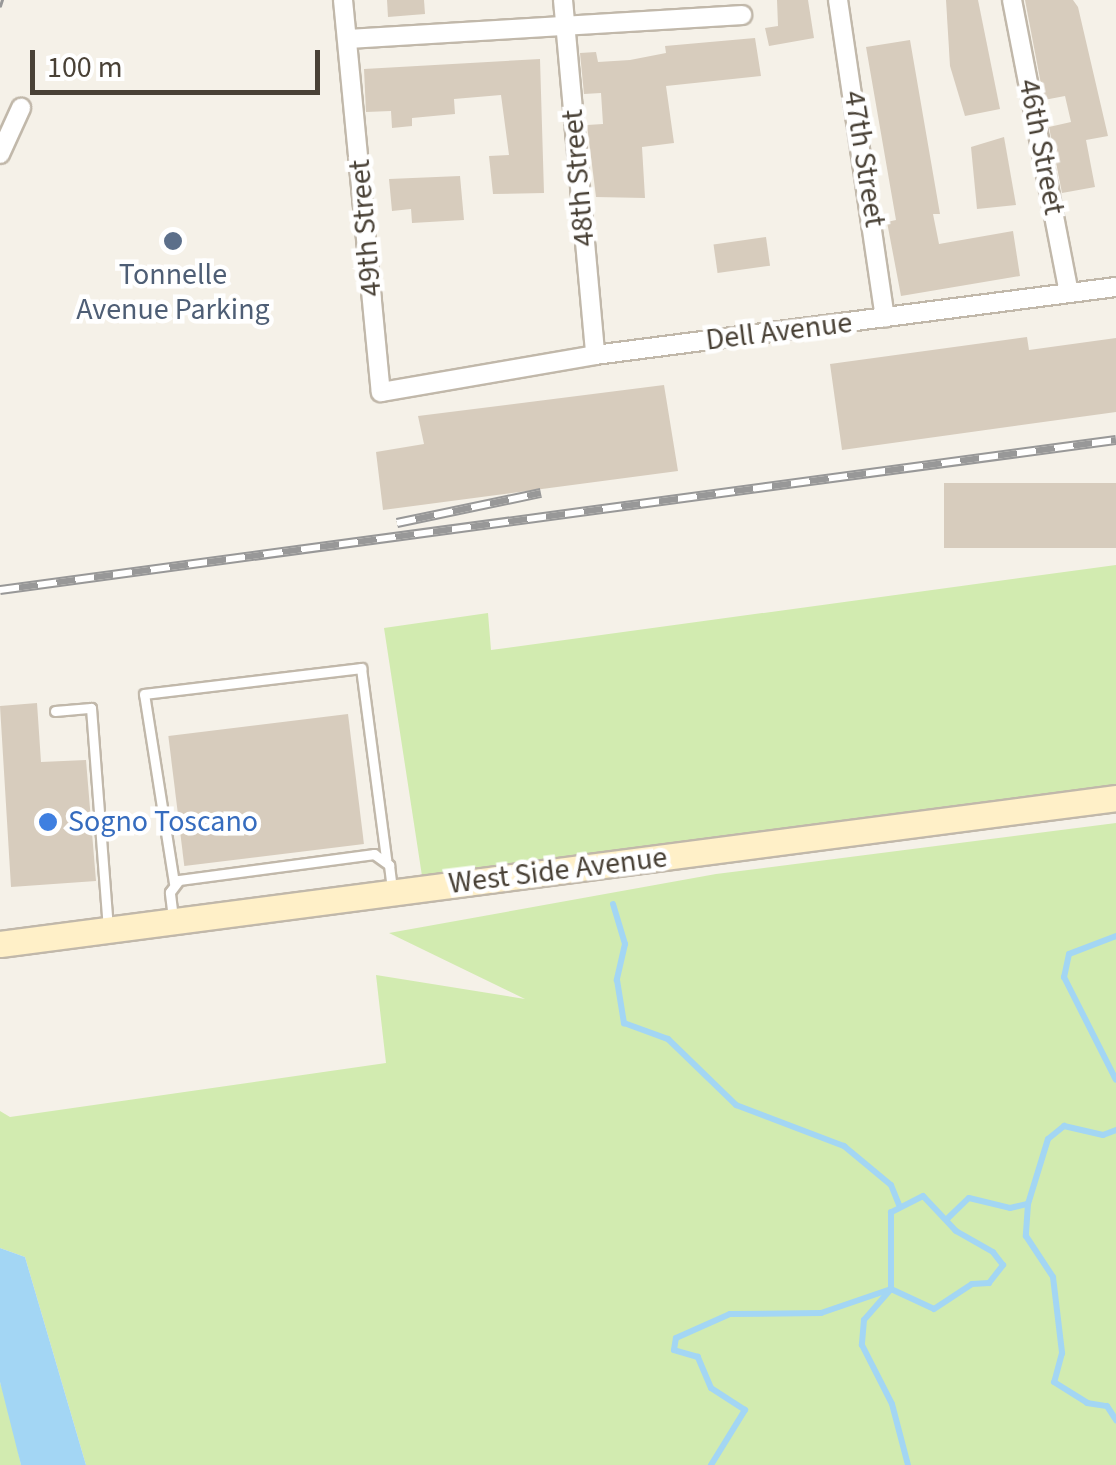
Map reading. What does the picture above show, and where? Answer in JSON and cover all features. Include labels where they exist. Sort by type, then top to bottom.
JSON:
[{"type":"street","name":"49th Street","points":[[342,0],[349,39],[380,392],[444,386]]},
{"type":"street","name":"48th Street","points":[[563,0],[596,355]]},
{"type":"street","name":"47th Street","points":[[838,0],[886,318]]},
{"type":"street","name":"46th Street","points":[[1012,0],[1069,293]]},
{"type":"street","points":[[349,39],[742,15]]},
{"type":"street","points":[[0,154],[20,108]]},
{"type":"street","name":"Dell Avenue","points":[[444,386],[596,355],[1116,287]]},
{"type":"street","name":"West Side Avenue","points":[[0,944],[1116,798]]},
{"type":"lane","points":[[174,920],[174,883],[144,694],[360,668],[392,893]]},
{"type":"lane","points":[[55,712],[91,708],[108,930]]},
{"type":"lane","points":[[174,883],[374,854],[386,859]]},
{"type":"green space","points":[[1116,565],[1116,797],[424,889],[384,628],[488,613],[491,650]]},
{"type":"green space","points":[[1116,823],[1116,1465],[86,1465],[25,1257],[0,1248],[0,1111],[10,1117],[386,1063],[376,975],[525,999],[389,933],[716,874]]},
{"type":"green space","points":[[0,1382],[10,1412],[21,1465],[0,1465]]},
{"type":"water","points":[[0,1248],[25,1257],[86,1465],[21,1465],[0,1382]]},
{"type":"building","points":[[387,0],[424,0],[425,14],[388,17]]},
{"type":"building","points":[[777,0],[808,0],[814,38],[769,46],[765,28],[778,26]]},
{"type":"building","points":[[946,0],[978,0],[1000,109],[965,116],[950,66]]},
{"type":"building","points":[[1025,0],[1073,0],[1078,7],[1108,136],[1086,140],[1095,187],[1062,193],[1049,127],[1071,122],[1065,96],[1044,100]]},
{"type":"building","points":[[755,38],[761,76],[666,86],[674,143],[642,147],[645,198],[596,197],[587,125],[603,124],[601,93],[584,94],[580,53],[596,52],[598,62],[630,60],[666,53],[665,46]]},
{"type":"building","points":[[910,40],[940,214],[933,214],[939,244],[1013,231],[1020,276],[901,296],[887,222],[896,220],[866,47]]},
{"type":"building","points":[[540,59],[544,193],[493,194],[489,156],[509,155],[501,95],[454,99],[455,114],[412,118],[412,126],[392,128],[391,111],[366,112],[364,69]]},
{"type":"building","points":[[1004,137],[1016,205],[977,209],[971,147]]},
{"type":"building","points":[[460,176],[464,220],[412,223],[411,209],[392,211],[389,179]]},
{"type":"building","points":[[766,237],[770,266],[718,273],[714,244]]},
{"type":"building","points":[[1027,337],[1029,350],[1116,338],[1116,412],[842,450],[830,364]]},
{"type":"building","points":[[664,385],[678,471],[383,510],[376,452],[424,444],[418,416]]},
{"type":"building","points":[[944,483],[1116,483],[1116,548],[944,548]]},
{"type":"building","name":"Sogno Toscano","points":[[37,703],[41,762],[86,760],[96,881],[11,887],[0,706]]},
{"type":"building","points":[[348,714],[364,844],[184,866],[168,736]]},
{"type":"waterway","points":[[613,904],[625,944],[617,980],[624,1023],[668,1039],[736,1105],[844,1146],[891,1185],[899,1205]]},
{"type":"waterway","points":[[1116,936],[1069,954],[1064,977],[1116,1080]]},
{"type":"waterway","points":[[1028,1204],[1048,1139],[1064,1126],[1103,1135],[1116,1130]]},
{"type":"waterway","points":[[711,1465],[745,1410],[711,1388],[698,1357],[674,1350],[676,1338],[730,1314],[821,1313],[891,1289],[934,1309],[972,1284],[989,1283],[1003,1265],[993,1252],[956,1231],[923,1196],[891,1212],[891,1289],[864,1320],[862,1345],[892,1404],[908,1465]]},
{"type":"waterway","points":[[947,1219],[969,1198],[1010,1208],[1028,1204],[1026,1236],[1053,1277],[1062,1353],[1054,1382],[1087,1403],[1107,1406],[1116,1420]]},
{"type":"tram line","points":[[0,6],[2,0]]},
{"type":"railway","points":[[0,590],[1116,440]]},
{"type":"railway","points":[[397,523],[541,493]]},
{"type":"place","name":"Tonnelle Avenue Parking","points":[[173,241]]},
{"type":"place","name":"Sogno Toscano","points":[[48,822]]}]
